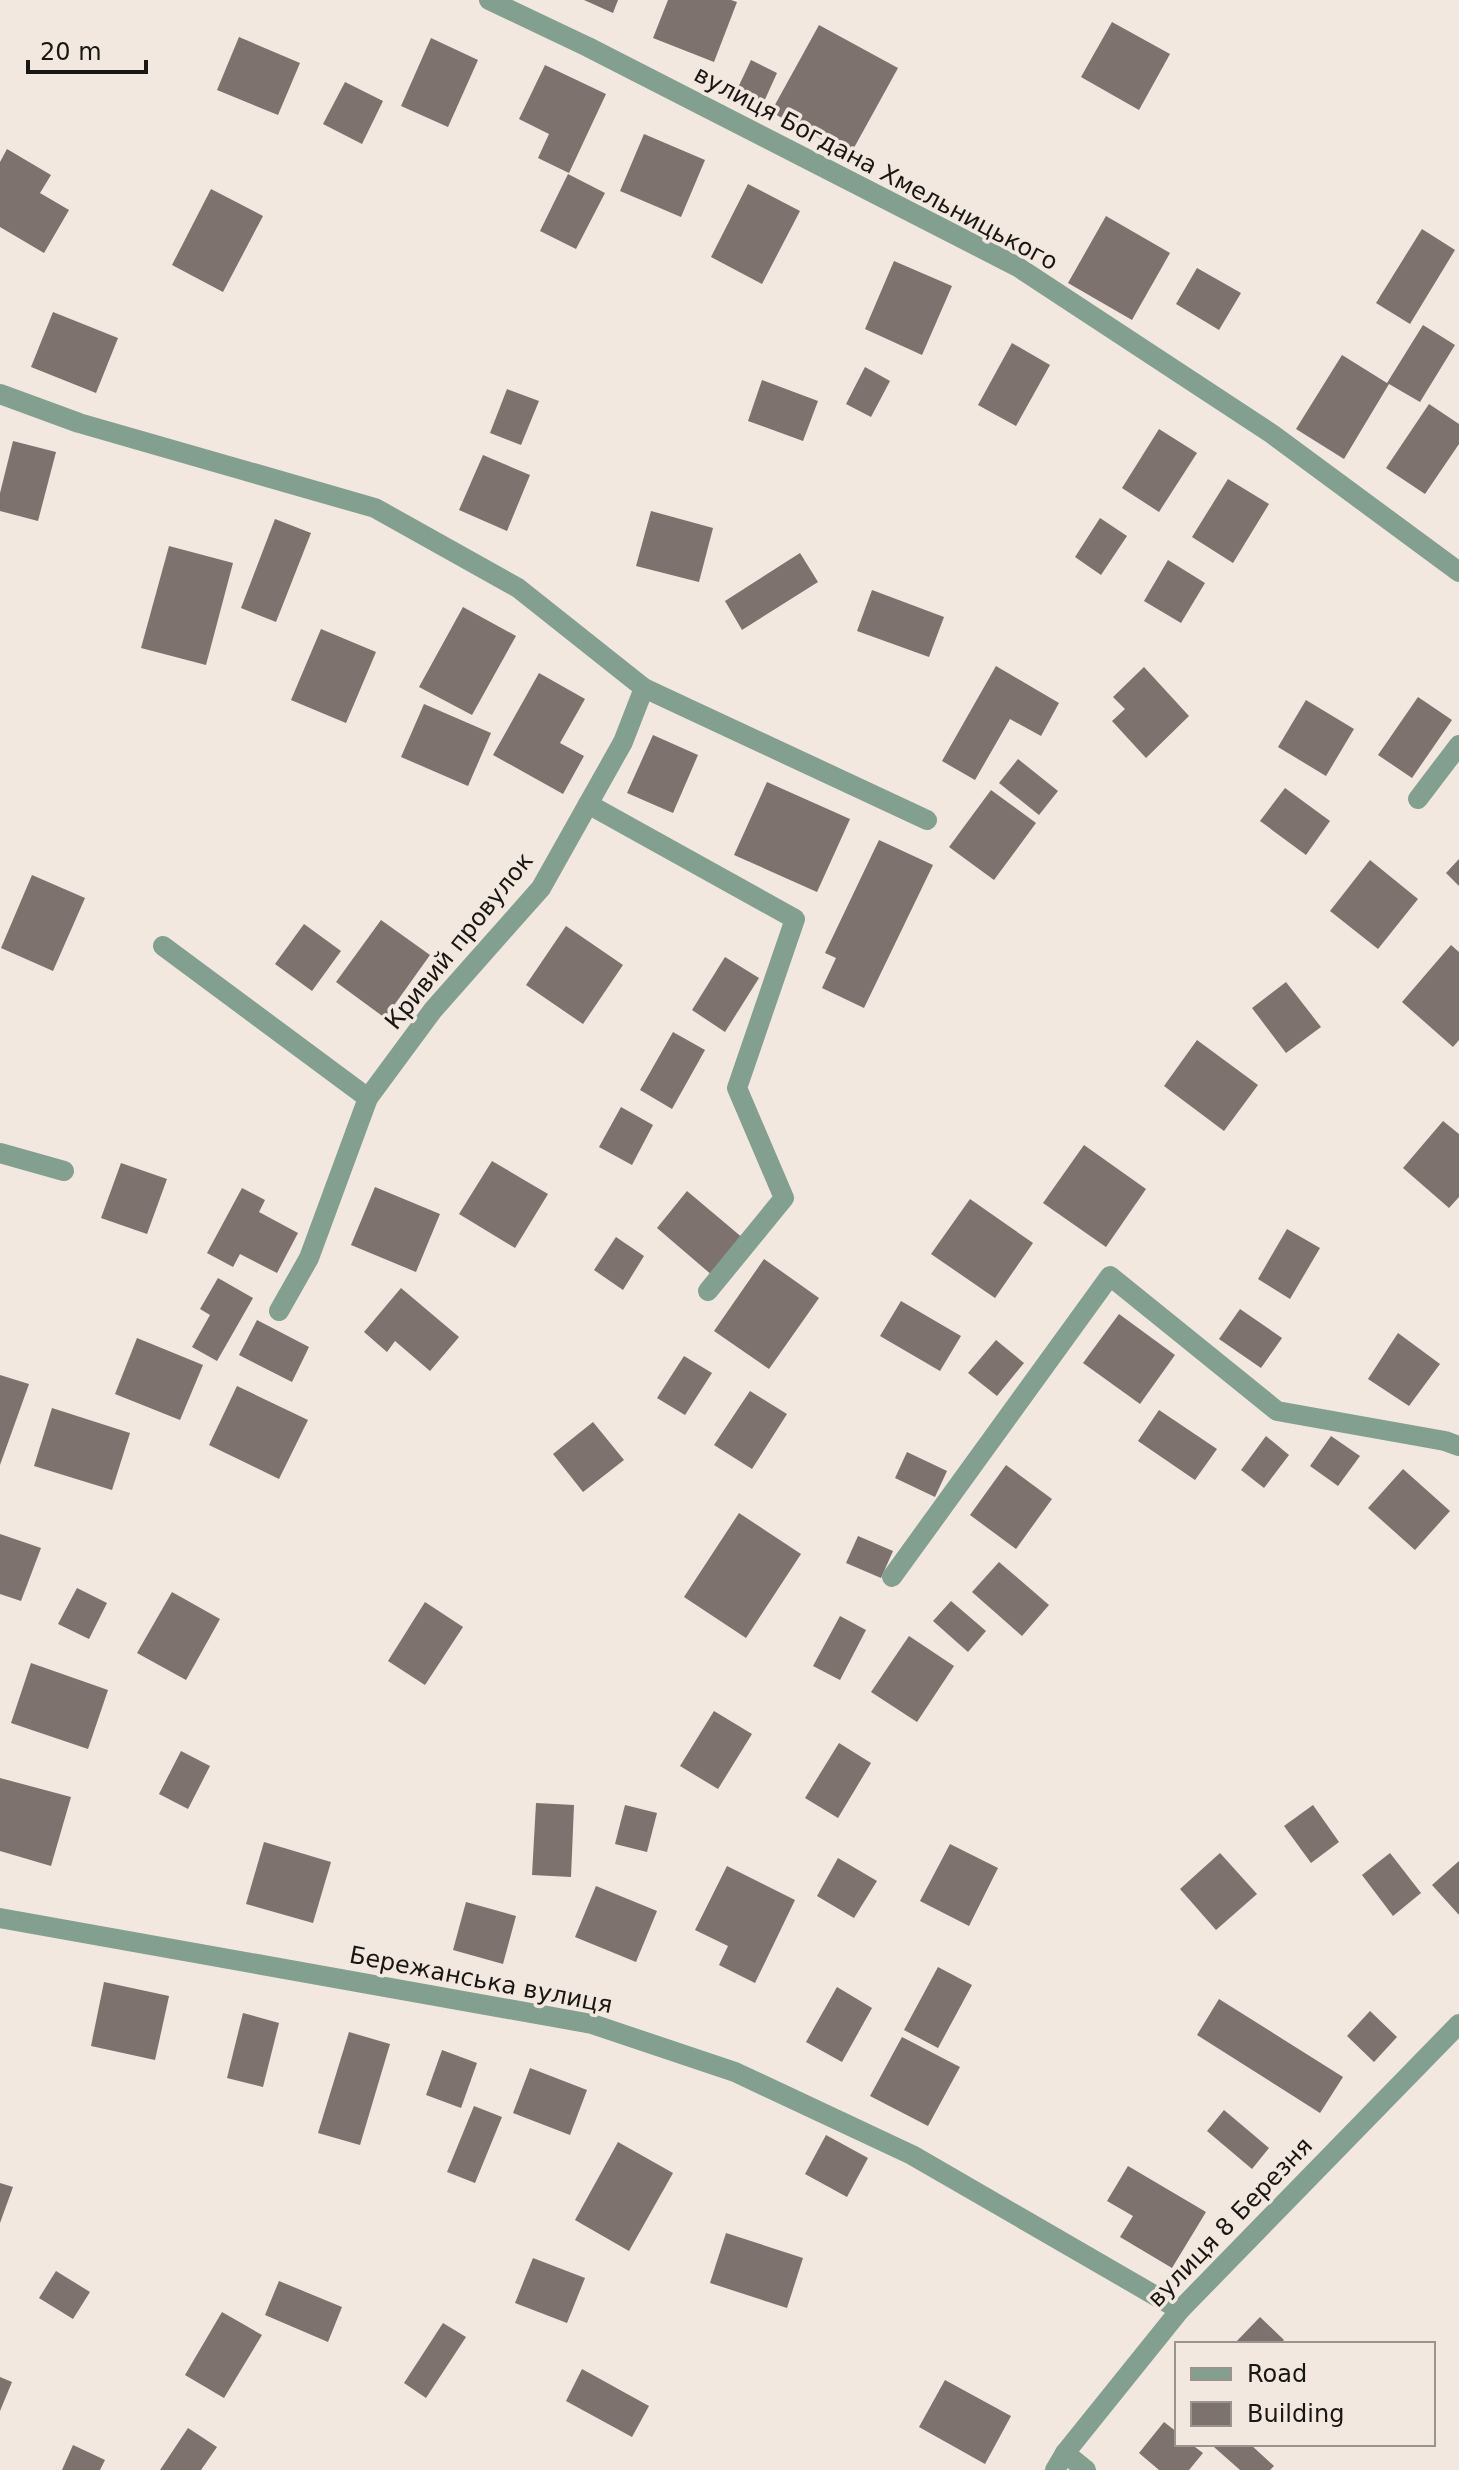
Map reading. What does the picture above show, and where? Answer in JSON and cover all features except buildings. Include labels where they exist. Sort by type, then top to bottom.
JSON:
[{"type":"street","name":"вулиця Богдана Хмельницького","points":[[489,0],[588,47],[1018,267],[1272,434],[1457,566]]},
{"type":"street","points":[[0,394],[79,423],[375,508],[518,588],[644,688],[927,820]]},
{"type":"street","name":"Кривий провулок","points":[[279,1311],[309,1258],[368,1098],[433,1010],[541,888],[623,742],[644,688]]},
{"type":"street","points":[[1418,799],[1459,745]]},
{"type":"street","points":[[588,804],[795,919],[737,1088],[784,1198],[708,1291]]},
{"type":"street","points":[[163,946],[368,1098]]},
{"type":"street","points":[[0,1153],[64,1171]]},
{"type":"street","points":[[892,1577],[1110,1276],[1277,1411],[1459,1446]]},
{"type":"street","name":"Бережанська вулиця","points":[[0,1918],[592,2024],[735,2072],[912,2155],[1180,2310]]},
{"type":"street","name":"вулиця 8 Березня","points":[[1060,2462],[1180,2310],[1459,2024]]},
{"type":"street","points":[[1060,2462],[1086,2470]]}]
